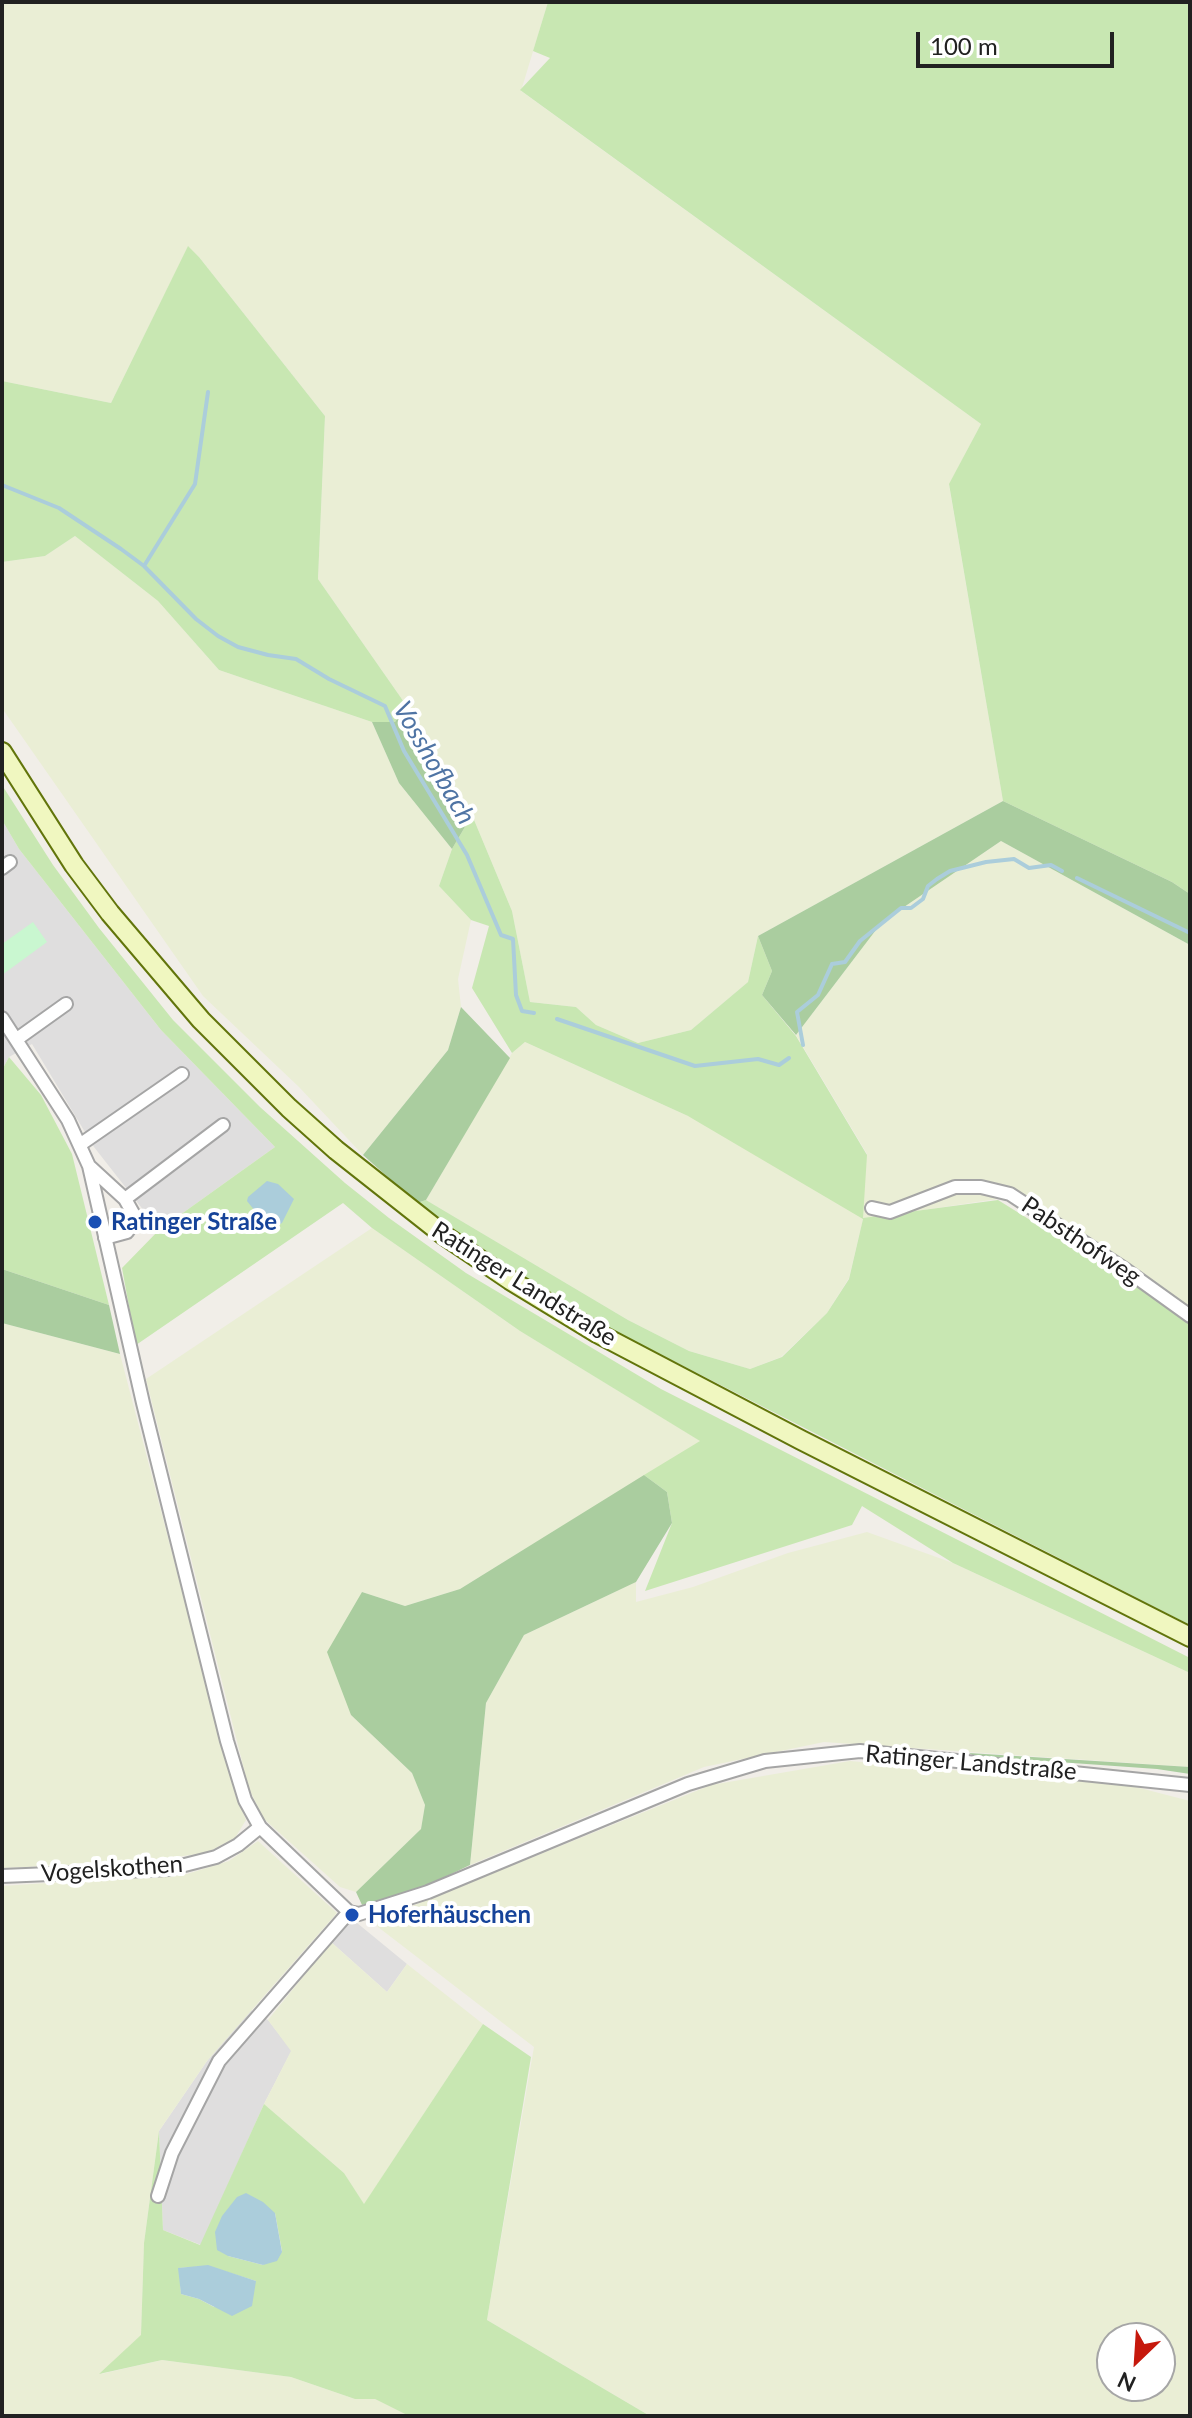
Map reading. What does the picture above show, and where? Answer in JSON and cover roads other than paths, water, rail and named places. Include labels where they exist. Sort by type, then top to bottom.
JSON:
[{"type":"main road","name":"Ratinger Landstraße","points":[[2,752],[49,828],[101,901],[201,1020],[289,1108],[401,1203],[510,1280],[597,1333],[1190,1637]]},
{"type":"street","points":[[17,1039],[66,1004]]},
{"type":"street","points":[[2,1018],[81,1144],[89,1166],[143,1403],[227,1741],[245,1800],[260,1827],[349,1912],[219,2061],[172,2153],[158,2196]]},
{"type":"street","points":[[81,1144],[182,1074]]},
{"type":"street","points":[[125,1199],[223,1125]]},
{"type":"street","points":[[89,1166],[125,1199],[134,1215],[127,1232],[105,1238]]},
{"type":"street","name":"Pabsthofweg","points":[[872,1208],[890,1212],[955,1187],[981,1187],[1010,1194],[1190,1316]]},
{"type":"street","name":"Ratinger Landstraße","points":[[349,1912],[359,1914],[428,1892],[688,1784],[765,1761],[860,1751],[1190,1785]]},
{"type":"street","name":"Vogelskothen","points":[[2,1876],[169,1869],[216,1857],[238,1845],[260,1827]]},
{"type":"water","points":[[267,1181],[278,1184],[294,1199],[282,1223],[274,1227],[267,1226],[247,1201]]},
{"type":"water","points":[[246,2193],[275,2213],[282,2252],[277,2261],[263,2265],[217,2250],[215,2232],[222,2216],[237,2197]]},
{"type":"water","points":[[208,2265],[256,2281],[252,2306],[232,2316],[199,2299],[181,2294],[178,2268]]},
{"type":"waterway","points":[[144,566],[195,484],[208,392]]},
{"type":"waterway","name":"Vosshofbach","points":[[2,485],[59,508],[121,549],[144,566],[196,619],[218,636],[238,647],[296,659],[385,706],[404,751],[467,855],[501,935],[513,939],[516,995],[522,1011],[534,1013]]},
{"type":"waterway","name":"Vosshofbach","points":[[803,1045],[797,1012],[818,995],[832,964],[845,962],[860,941],[901,908],[911,908],[923,899],[928,886],[937,879],[950,871],[1014,859],[1029,868],[1051,865],[1062,871]]},
{"type":"waterway","name":"Vosshofbach","points":[[1077,878],[1190,933]]},
{"type":"waterway","name":"Vosshofbach","points":[[557,1019],[695,1066],[758,1059],[779,1065],[789,1058]]},
{"type":"place","name":"Ratinger Straße","points":[[95,1222]]},
{"type":"place","name":"Hoferhäuschen","points":[[352,1915]]}]
